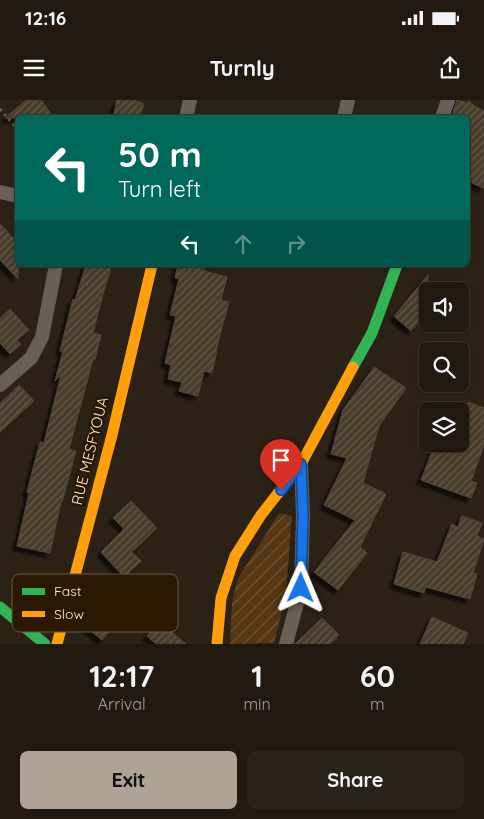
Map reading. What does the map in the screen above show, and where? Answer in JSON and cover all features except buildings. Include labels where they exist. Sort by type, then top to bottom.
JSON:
[{"type":"street","points":[[187,115],[190,100]]},
{"type":"street","points":[[345,115],[348,100]]},
{"type":"street","points":[[443,115],[448,100]]},
{"type":"street","points":[[0,192],[15,195]]},
{"type":"street","points":[[0,385],[31,358],[42,337],[56,267]]},
{"type":"street","name":"RUE MESFYOUA","points":[[75,574],[112,435],[152,267]]},
{"type":"street","points":[[217,644],[221,598],[235,556],[261,516],[301,464],[372,334],[396,267]]},
{"type":"street","points":[[286,644],[301,588],[303,515],[301,464]]},
{"type":"street","points":[[0,607],[12,617]]},
{"type":"street","points":[[0,621],[12,631]]},
{"type":"street","points":[[13,632],[28,644]]},
{"type":"street","points":[[30,632],[45,644]]},
{"type":"path","points":[[0,109],[15,126]]},
{"type":"shaded area","points":[[279,513],[292,516],[286,595],[274,643],[230,644],[232,602],[237,580]]},
{"type":"traffic: fast","points":[[353,367],[372,333],[396,267]]},
{"type":"traffic: fast","points":[[0,607],[12,617]]},
{"type":"traffic: fast","points":[[30,632],[45,644]]},
{"type":"traffic: slow","points":[[75,574],[112,435],[152,267]]},
{"type":"traffic: slow","points":[[217,644],[221,598],[235,556],[261,515],[301,464],[353,367]]},
{"type":"traffic: slow","points":[[57,644],[60,632]]},
{"type":"route","points":[[281,490],[301,464],[303,515],[301,588]]}]
